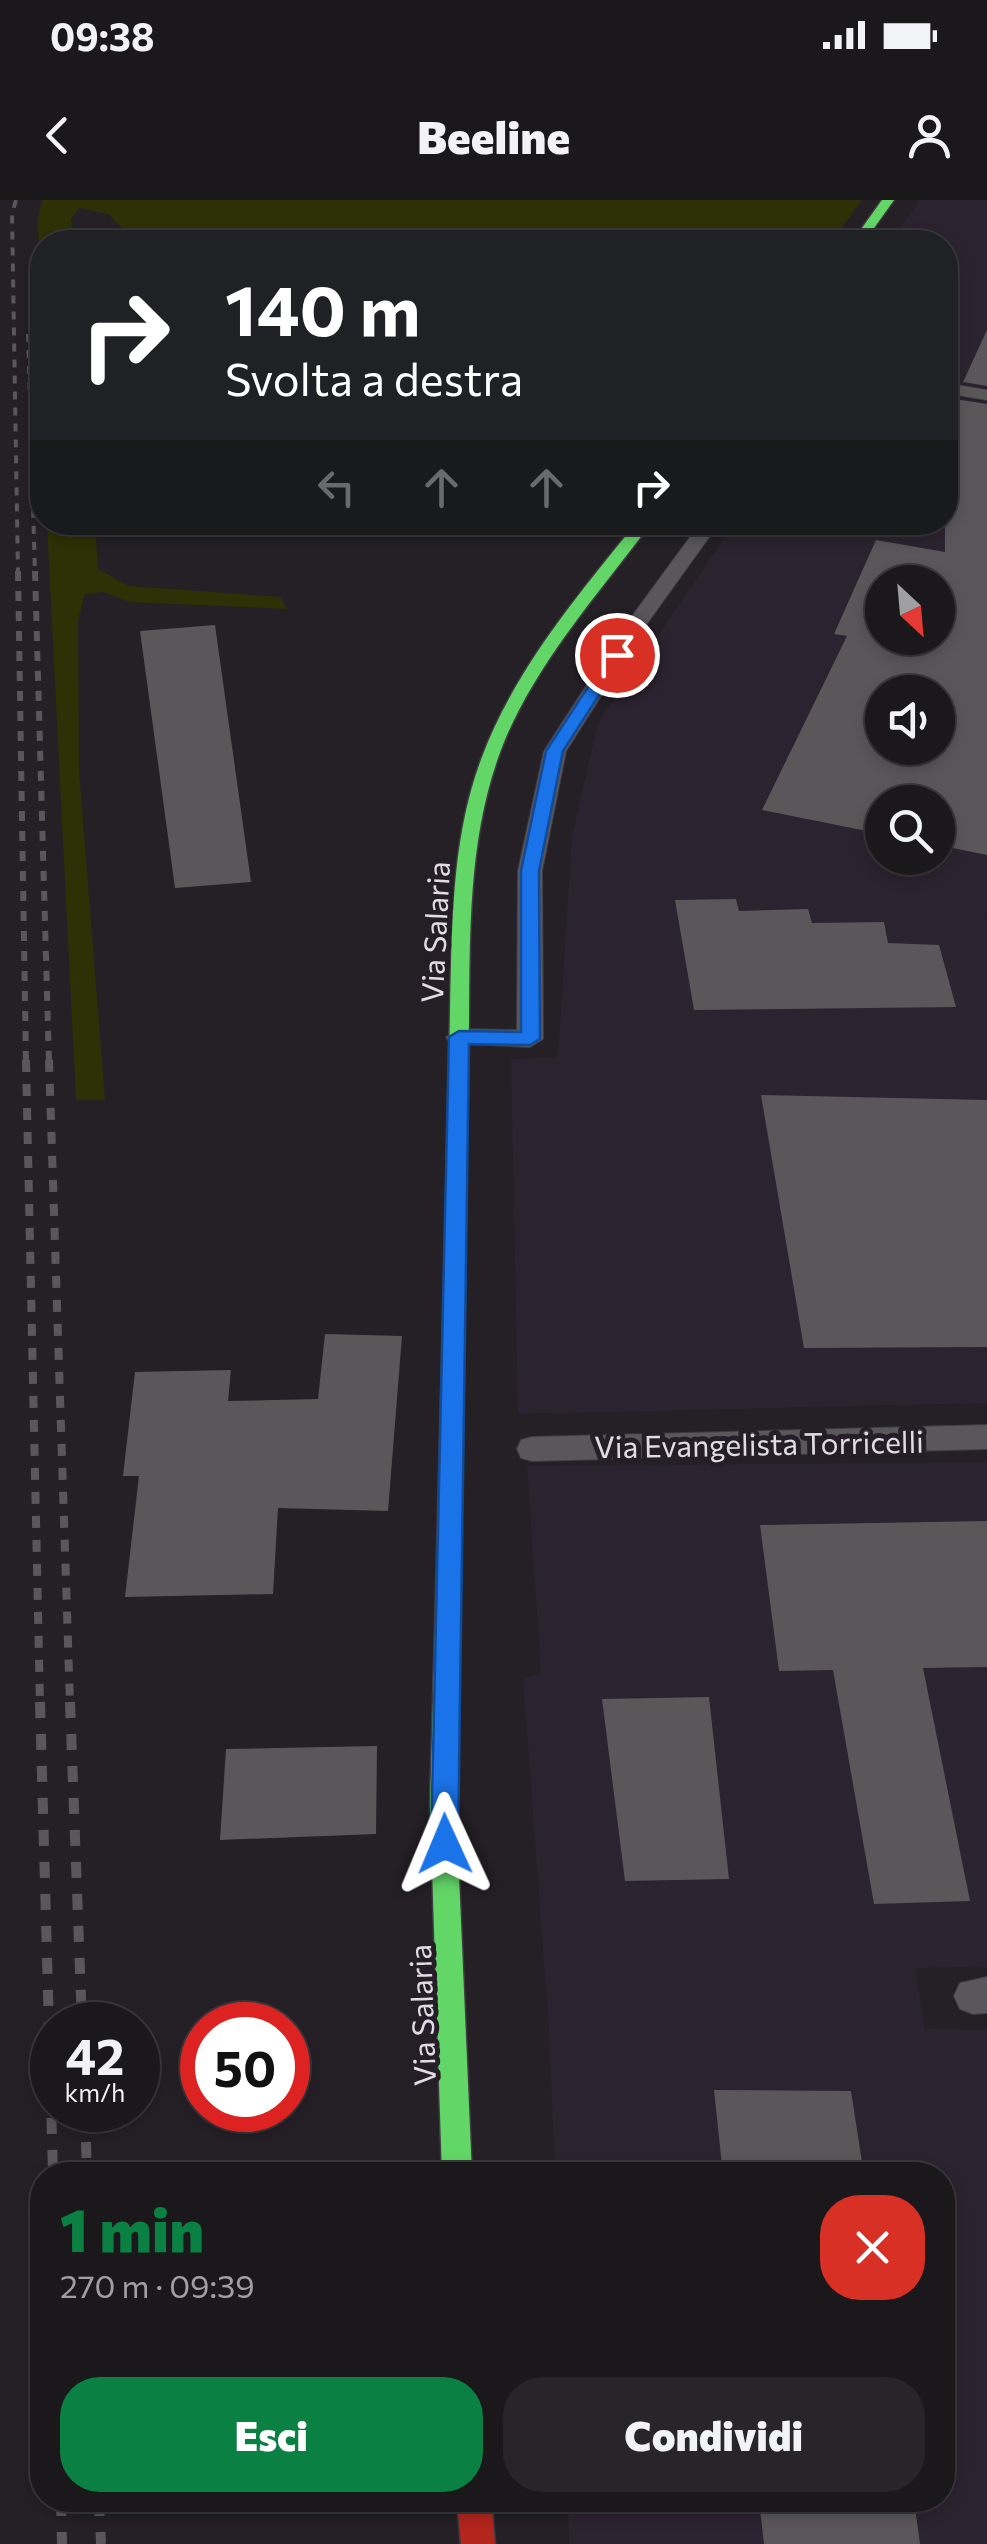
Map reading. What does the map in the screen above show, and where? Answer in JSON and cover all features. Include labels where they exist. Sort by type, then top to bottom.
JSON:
[{"type":"main road","points":[[867,230],[888,200]]},
{"type":"main road","name":"Via Salaria","points":[[457,2162],[443,1807],[459,1037],[468,842],[494,748],[532,674],[634,535]]},
{"type":"main road","points":[[475,2512],[478,2544]]},
{"type":"lane","points":[[958,390],[987,394]]},
{"type":"lane","points":[[459,1037],[530,1039],[530,871],[555,751],[637,623],[701,535]]},
{"type":"lane","name":"Via Evangelista Torricelli","points":[[532,1449],[987,1437]]},
{"type":"shaded area","points":[[42,200],[862,200],[840,230],[124,230],[108,214],[79,208],[71,219],[72,230],[38,230]]},
{"type":"shaded area","points":[[919,200],[987,200],[987,388],[958,384],[958,230],[900,230]]},
{"type":"shaded area","points":[[958,398],[987,402],[987,916],[982,915],[987,918],[987,1403],[518,1414],[511,1059],[558,1057],[572,836],[598,723],[727,535],[958,535]]},
{"type":"shaded area","points":[[48,535],[96,535],[98,569],[129,586],[280,597],[287,609],[130,602],[103,592],[85,594],[78,620],[79,770],[105,1100],[76,1100]]},
{"type":"shaded area","points":[[987,1462],[987,1967],[916,1968],[924,2029],[987,2030],[987,2544],[569,2544],[568,2512],[955,2512],[955,2162],[554,2162],[549,2030],[523,1678],[541,1674],[527,1466]]},
{"type":"building","points":[[987,330],[987,386],[963,382]]},
{"type":"building","points":[[958,399],[987,404],[987,855],[955,848],[955,785],[865,785],[865,831],[762,810],[847,636],[834,634],[876,540],[945,552],[945,535],[958,535]]},
{"type":"building","points":[[215,625],[251,882],[175,888],[140,631]]},
{"type":"building","points":[[736,899],[739,911],[808,909],[812,923],[884,922],[888,943],[939,945],[956,1007],[694,1010],[675,900]]},
{"type":"building","points":[[761,1095],[987,1100],[987,1347],[804,1348]]},
{"type":"building","points":[[325,1334],[402,1336],[388,1511],[278,1508],[273,1594],[125,1597],[139,1476],[123,1476],[135,1372],[231,1370],[228,1401],[318,1399]]},
{"type":"building","points":[[987,1521],[987,1667],[923,1668],[970,1901],[874,1904],[833,1670],[779,1671],[760,1525]]},
{"type":"building","points":[[709,1697],[729,1879],[625,1881],[602,1699]]},
{"type":"building","points":[[377,1746],[376,1834],[220,1840],[226,1749]]},
{"type":"building","points":[[714,2090],[851,2091],[862,2162],[722,2162]]},
{"type":"building","points":[[760,2512],[916,2512],[920,2544],[764,2544]]},
{"type":"railway","points":[[16,200],[12,214],[18,574]]},
{"type":"railway","points":[[28,334],[30,403]]},
{"type":"railway","points":[[34,535],[35,574]]},
{"type":"railway","points":[[18,571],[26,1063]]},
{"type":"railway","points":[[35,571],[49,1063]]},
{"type":"railway","points":[[26,1060],[40,1704]]},
{"type":"railway","points":[[49,1060],[70,1704]]},
{"type":"railway","points":[[40,1702],[53,2162]]},
{"type":"railway","points":[[70,1702],[81,2002]]},
{"type":"railway","points":[[86,2132],[87,2162]]},
{"type":"railway","points":[[61,2512],[62,2544]]},
{"type":"railway","points":[[100,2512],[101,2544]]},
{"type":"traffic: fast","points":[[867,230],[888,200]]},
{"type":"traffic: fast","points":[[456,1204],[463,906],[481,786],[504,725],[538,663],[635,535]]},
{"type":"traffic: fast","points":[[447,1631],[443,1807],[457,2162]]},
{"type":"traffic: slow","points":[[447,1631],[456,1204]]},
{"type":"traffic: jam","points":[[475,2512],[478,2544]]},
{"type":"route","points":[[445,1844],[459,1037],[530,1039],[530,871],[555,751],[617,655]]}]
